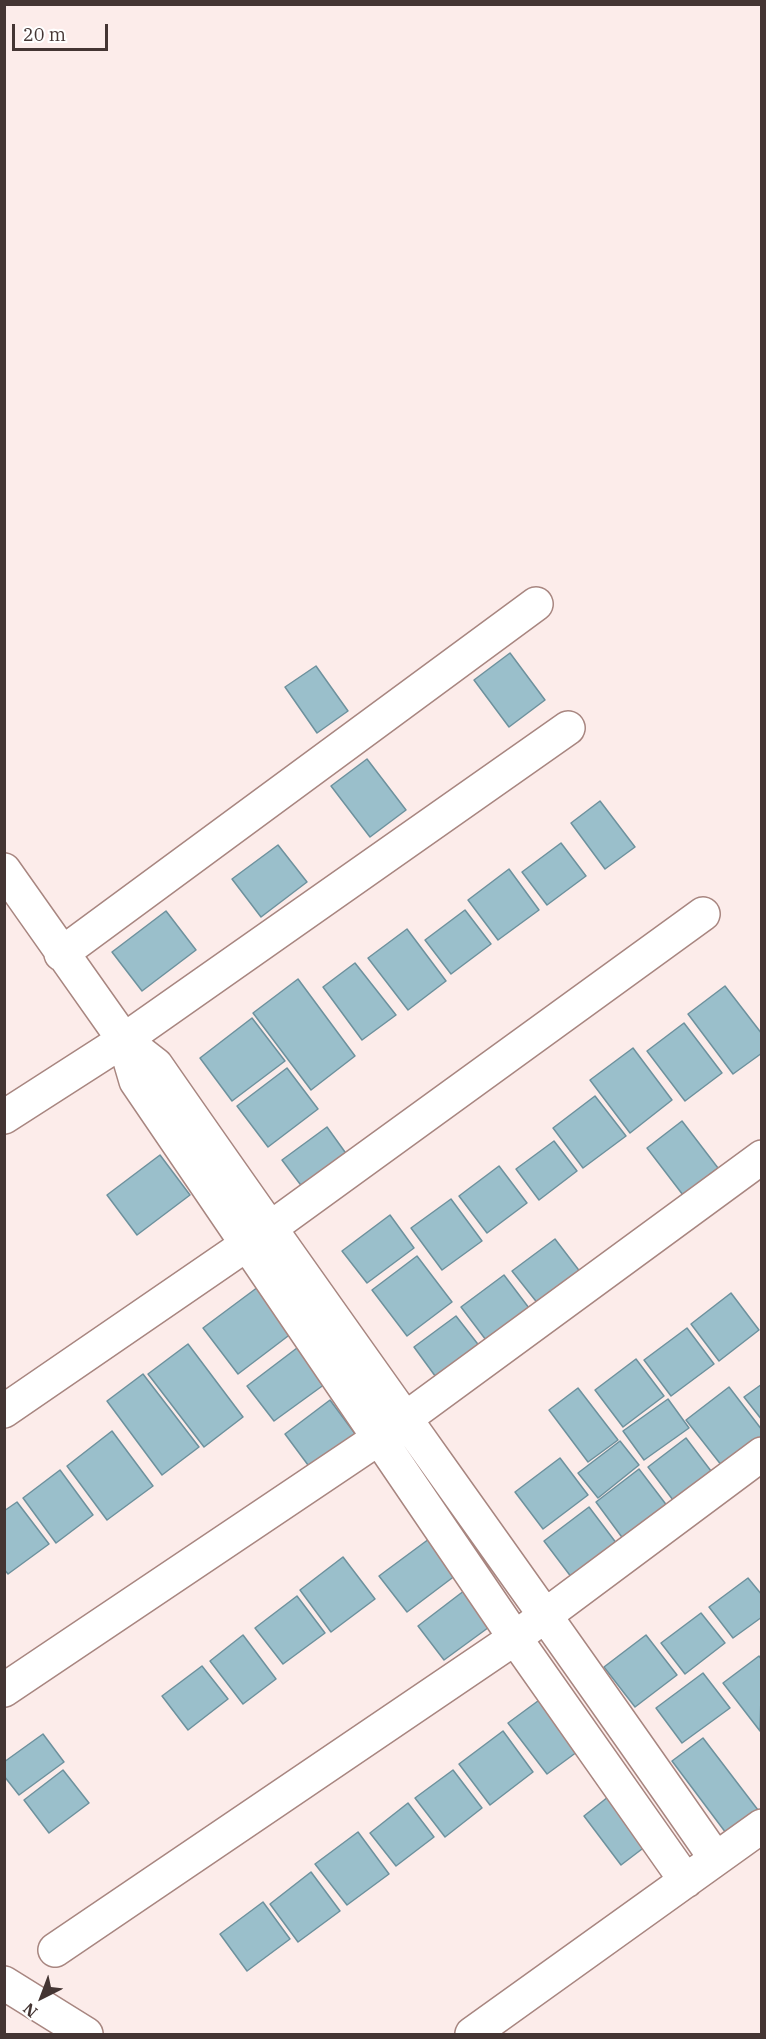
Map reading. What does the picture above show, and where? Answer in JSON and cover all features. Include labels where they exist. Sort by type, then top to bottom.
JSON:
[{"type":"street","points":[[61,954],[536,604]]},
{"type":"street","points":[[4,1117],[124,1040],[568,728]]},
{"type":"street","points":[[4,870],[61,954],[124,1040],[156,1065],[379,1438],[515,1638],[686,1881]]},
{"type":"street","points":[[4,1411],[258,1236],[703,914]]},
{"type":"street","points":[[4,1690],[379,1438],[762,1157]]},
{"type":"street","points":[[258,1236],[405,1419],[547,1615],[716,1859]]},
{"type":"street","points":[[55,1950],[515,1638],[762,1454]]},
{"type":"street","points":[[472,2034],[762,1826]]},
{"type":"street","points":[[4,1983],[86,2034]]},
{"type":"building","points":[[510,653],[545,700],[509,727],[474,680]]},
{"type":"building","points":[[316,666],[348,711],[317,733],[285,687]]},
{"type":"building","points":[[367,759],[406,810],[370,837],[331,786]]},
{"type":"building","points":[[600,801],[635,847],[605,869],[571,823]]},
{"type":"building","points":[[561,843],[586,876],[547,905],[522,872]]},
{"type":"building","points":[[278,845],[307,882],[261,917],[232,879]]},
{"type":"building","points":[[509,869],[539,910],[498,940],[468,900]]},
{"type":"building","points":[[465,910],[491,944],[451,974],[425,940]]},
{"type":"building","points":[[166,911],[196,950],[142,991],[112,952]]},
{"type":"building","points":[[407,929],[446,981],[408,1010],[368,958]]},
{"type":"building","points":[[355,963],[396,1015],[362,1040],[323,987]]},
{"type":"building","points":[[298,979],[355,1056],[311,1090],[253,1013]]},
{"type":"building","points":[[725,986],[762,1034],[762,1053],[733,1074],[688,1014]]},
{"type":"building","points":[[252,1018],[285,1061],[232,1101],[200,1058]]},
{"type":"building","points":[[684,1023],[722,1073],[685,1101],[647,1051]]},
{"type":"building","points":[[633,1048],[672,1100],[630,1133],[590,1080]]},
{"type":"building","points":[[287,1068],[318,1109],[268,1147],[237,1106]]},
{"type":"building","points":[[595,1096],[626,1136],[583,1168],[553,1128]]},
{"type":"building","points":[[682,1121],[718,1168],[683,1195],[647,1148]]},
{"type":"building","points":[[327,1127],[350,1159],[306,1192],[282,1160]]},
{"type":"building","points":[[554,1141],[577,1171],[539,1200],[516,1169]]},
{"type":"building","points":[[160,1155],[190,1195],[137,1235],[107,1195]]},
{"type":"building","points":[[499,1166],[527,1203],[487,1233],[459,1196]]},
{"type":"building","points":[[451,1199],[482,1241],[442,1270],[411,1228]]},
{"type":"building","points":[[390,1215],[414,1248],[367,1283],[342,1251]]},
{"type":"building","points":[[555,1239],[581,1273],[539,1305],[512,1271]]},
{"type":"building","points":[[417,1256],[452,1302],[407,1336],[372,1290]]},
{"type":"building","points":[[504,1275],[532,1312],[489,1344],[461,1307]]},
{"type":"building","points":[[258,1287],[292,1333],[238,1374],[203,1328]]},
{"type":"building","points":[[731,1293],[759,1330],[719,1361],[691,1324]]},
{"type":"building","points":[[456,1316],[484,1352],[441,1384],[414,1347]]},
{"type":"building","points":[[687,1328],[714,1364],[671,1396],[644,1360]]},
{"type":"building","points":[[188,1344],[243,1417],[204,1447],[148,1374]]},
{"type":"building","points":[[297,1348],[325,1384],[274,1421],[247,1386]]},
{"type":"building","points":[[636,1359],[664,1396],[623,1427],[595,1390]]},
{"type":"building","points":[[143,1374],[199,1447],[162,1475],[107,1401]]},
{"type":"building","points":[[762,1384],[762,1420],[744,1397]]},
{"type":"building","points":[[729,1387],[762,1430],[762,1436],[722,1466],[686,1420]]},
{"type":"building","points":[[578,1388],[618,1440],[588,1462],[549,1410]]},
{"type":"building","points":[[668,1399],[689,1428],[644,1460],[623,1431]]},
{"type":"building","points":[[330,1400],[356,1435],[311,1469],[285,1434]]},
{"type":"building","points":[[112,1431],[153,1486],[107,1520],[67,1466]]},
{"type":"building","points":[[686,1438],[711,1471],[673,1500],[648,1467]]},
{"type":"building","points":[[620,1441],[639,1465],[598,1498],[578,1473]]},
{"type":"building","points":[[560,1458],[588,1495],[543,1529],[515,1492]]},
{"type":"building","points":[[639,1469],[668,1507],[624,1540],[596,1502]]},
{"type":"building","points":[[60,1470],[93,1515],[56,1543],[23,1498]]},
{"type":"building","points":[[17,1502],[49,1544],[8,1574],[4,1569],[4,1511]]},
{"type":"building","points":[[589,1507],[617,1544],[572,1578],[544,1541]]},
{"type":"building","points":[[433,1536],[460,1572],[407,1612],[379,1576]]},
{"type":"building","points":[[343,1557],[375,1599],[331,1632],[300,1590]]},
{"type":"building","points":[[748,1578],[762,1595],[762,1617],[733,1638],[709,1607]]},
{"type":"building","points":[[469,1587],[496,1622],[444,1660],[418,1626]]},
{"type":"building","points":[[297,1596],[325,1633],[283,1664],[255,1628]]},
{"type":"building","points":[[701,1613],[725,1643],[685,1674],[661,1643]]},
{"type":"building","points":[[243,1635],[276,1679],[243,1704],[210,1661]]},
{"type":"building","points":[[646,1635],[677,1675],[635,1707],[604,1667]]},
{"type":"building","points":[[759,1656],[762,1660],[760,1731],[723,1683]]},
{"type":"building","points":[[202,1666],[228,1699],[188,1730],[162,1696]]},
{"type":"building","points":[[703,1673],[730,1708],[682,1743],[656,1708]]},
{"type":"building","points":[[542,1698],[581,1749],[547,1774],[508,1723]]},
{"type":"building","points":[[503,1731],[533,1772],[490,1805],[459,1764]]},
{"type":"building","points":[[43,1734],[64,1762],[19,1795],[4,1776],[4,1762]]},
{"type":"building","points":[[703,1738],[758,1810],[726,1833],[672,1761]]},
{"type":"building","points":[[63,1770],[89,1803],[49,1833],[24,1800]]},
{"type":"building","points":[[453,1770],[482,1808],[445,1837],[415,1798]]},
{"type":"building","points":[[608,1797],[646,1846],[621,1865],[584,1816]]},
{"type":"building","points":[[408,1803],[434,1837],[396,1866],[370,1833]]},
{"type":"building","points":[[358,1832],[389,1874],[347,1905],[315,1864]]},
{"type":"building","points":[[311,1872],[340,1911],[298,1942],[270,1904]]},
{"type":"building","points":[[263,1902],[290,1939],[247,1971],[220,1934]]}]
